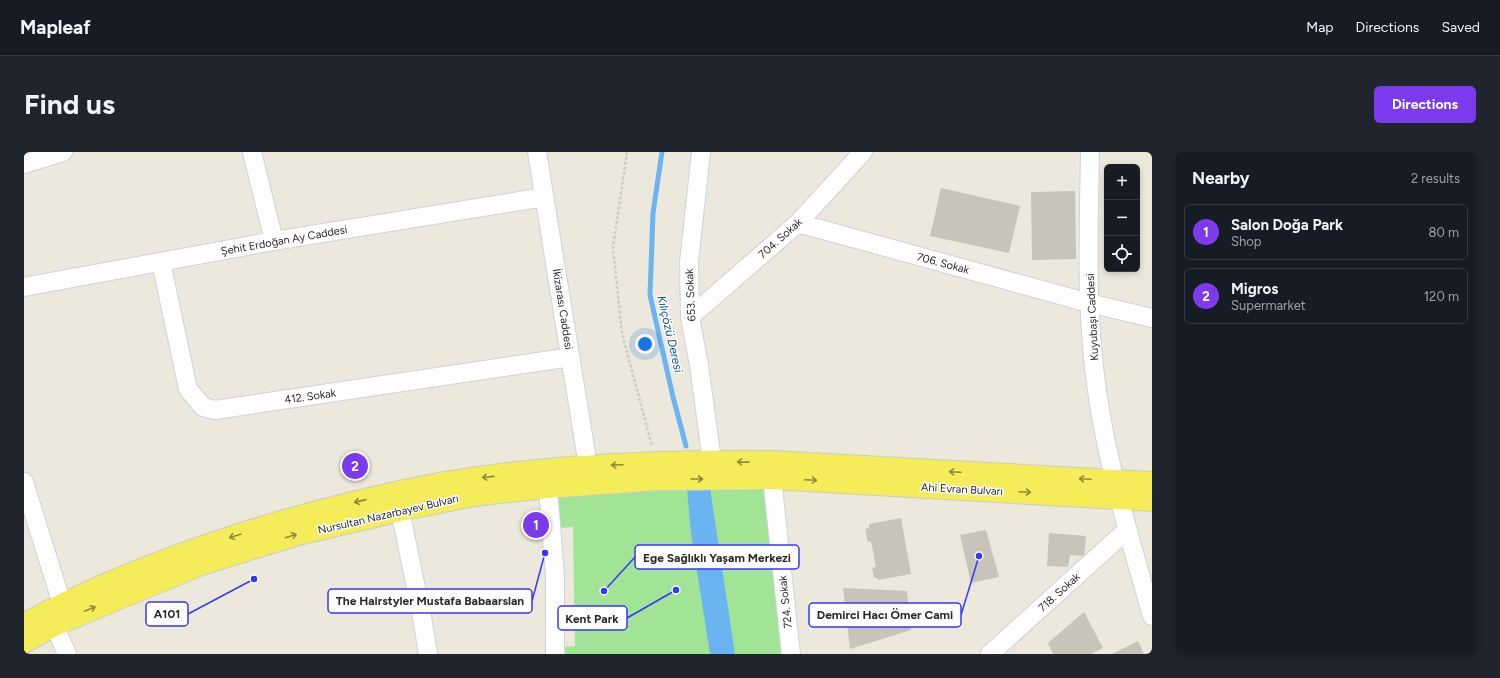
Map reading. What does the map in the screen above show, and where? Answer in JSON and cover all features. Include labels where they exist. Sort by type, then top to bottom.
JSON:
[{"type":"main road","name":"Nursultan Nazarbayev Bulvarı","points":[[24,642],[54,625],[201,564],[298,534],[400,510],[547,479],[588,466],[712,461]]},
{"type":"main road","points":[[712,461],[773,470]]},
{"type":"main road","name":"Nursultan Nazarbayev Bulvarı","points":[[24,624],[62,604],[161,562],[279,522],[339,506],[436,485],[547,479],[658,479],[773,470]]},
{"type":"main road","name":"Ahi Evran Bulvarı","points":[[773,470],[1117,489],[1152,483]]},
{"type":"main road","name":"Ahi Evran Bulvarı","points":[[1117,489],[1152,500]]},
{"type":"street","points":[[24,164],[63,152]]},
{"type":"street","points":[[252,152],[274,241]]},
{"type":"street","name":"İkizarası Caddesi","points":[[537,152],[588,466]]},
{"type":"street","name":"653. Sokak","points":[[701,152],[689,262],[690,317],[699,365],[712,461]]},
{"type":"street","name":"704. Sokak","points":[[690,317],[798,223],[863,152]]},
{"type":"street","name":"Kuyubaşı Caddesi","points":[[1090,152],[1088,303],[1093,359],[1117,489],[1127,530],[1152,616]]},
{"type":"street","name":"Şehit Erdoğan Ay Caddesi","points":[[24,287],[274,241],[544,197]]},
{"type":"street","name":"706. Sokak","points":[[798,223],[1088,303],[1152,318]]},
{"type":"street","name":"412. Sokak","points":[[161,262],[188,389],[203,407],[215,410],[571,358]]},
{"type":"street","name":"724. Sokak","points":[[773,470],[791,654]]},
{"type":"street","points":[[547,479],[555,576],[555,654]]},
{"type":"street","points":[[24,482],[62,604]]},
{"type":"street","points":[[400,510],[428,654]]},
{"type":"street","name":"718. Sokak","points":[[990,654],[1127,530]]},
{"type":"street","points":[[54,625],[67,654]]},
{"type":"path","points":[[626,152],[613,248],[622,333],[656,464]]},
{"type":"green space","points":[[764,485],[784,654],[561,654],[562,647],[575,646],[573,527],[560,528],[557,498],[561,494]]},
{"type":"water","points":[[710,488],[735,654],[710,654],[691,533],[687,489]]},
{"type":"building","points":[[941,188],[1020,206],[1009,253],[930,236]]},
{"type":"building","points":[[1075,191],[1076,259],[1032,260],[1031,192]]},
{"type":"building","points":[[901,518],[911,574],[878,580],[877,578],[874,578],[872,568],[876,567],[871,541],[868,542],[865,529],[869,528],[869,524]]},
{"type":"building","points":[[986,530],[999,577],[971,583],[960,535]]},
{"type":"building","points":[[1049,533],[1086,536],[1084,556],[1070,555],[1068,567],[1047,566]]},
{"type":"building","points":[[843,588],[907,591],[911,630],[850,649]]},
{"type":"building","points":[[1084,612],[1103,648],[1091,654],[1053,654],[1048,643]]},
{"type":"building","points":[[1138,641],[1144,654],[1112,654]]},
{"type":"waterway","name":"Kılıçözü Deresi","points":[[662,152],[653,213],[650,295],[673,397],[686,446]]},
{"type":"place","name":"Migros","points":[[355,466]]},
{"type":"place","name":"Salon Doğa Park","points":[[536,525]]},
{"type":"place","name":"The Hairstyler Mustafa Babaarslan","points":[[545,553]]},
{"type":"place","name":"Demirci Hacı Ömer Cami","points":[[979,556]]},
{"type":"place","name":"A101","points":[[254,579]]},
{"type":"place","name":"Kent Park","points":[[676,590]]},
{"type":"place","name":"Ege Sağlıklı Yaşam Merkezi","points":[[604,591]]}]
